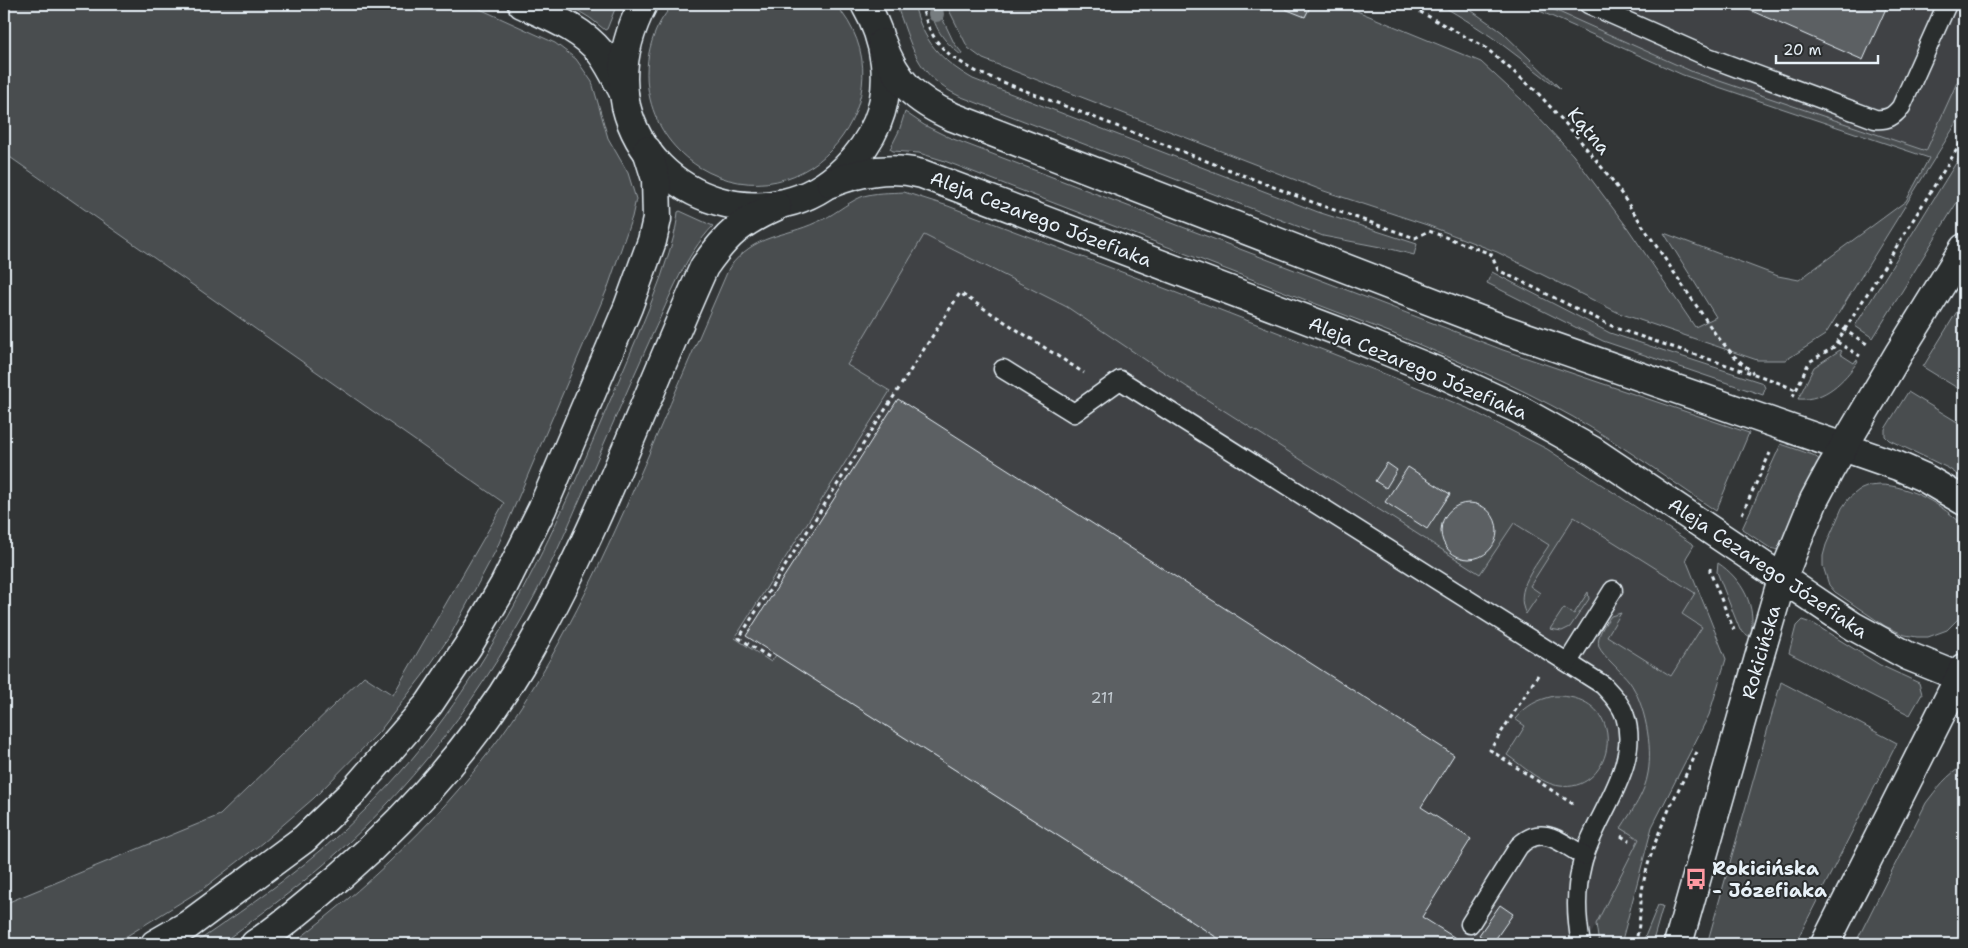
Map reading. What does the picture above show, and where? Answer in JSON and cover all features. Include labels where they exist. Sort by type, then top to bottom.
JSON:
[{"type":"main road","points":[[522,4],[566,24],[592,43],[609,66],[624,93]]},
{"type":"main road","points":[[155,944],[188,925],[304,839],[352,793],[430,704],[468,646],[504,585],[542,510],[628,307],[652,241],[657,219],[656,179],[646,150],[634,129],[626,106],[624,93],[624,61],[628,41],[634,22],[644,4]]},
{"type":"main road","points":[[865,4],[873,18],[890,64],[908,90],[927,104],[952,117],[1503,329],[1844,446],[1923,477],[1964,501]]},
{"type":"main road","points":[[255,944],[338,880],[372,848],[429,788],[489,712],[519,667],[581,551],[704,266],[722,242],[737,228],[777,206],[816,192],[831,183],[859,155],[871,136],[881,112],[885,94],[885,68],[882,43]]},
{"type":"main road","points":[[646,150],[680,184],[698,194],[721,203],[748,207],[777,206]]},
{"type":"main road","name":"Aleja Cezarego Józefiaka","points":[[831,183],[853,174],[877,170],[900,170],[922,174],[1340,332],[1434,370],[1518,409],[1593,451],[1782,580],[1883,644],[1963,675]]},
{"type":"main road","name":"Rokicińska","points":[[1678,944],[1782,580],[1814,500],[1844,446],[1964,248]]},
{"type":"main road","points":[[1825,944],[1963,675]]},
{"type":"lane","points":[[1588,4],[1708,57],[1874,119],[1885,120],[1895,115],[1901,107],[1947,4]]},
{"type":"lane","points":[[1002,369],[1074,413],[1120,380],[1603,684],[1617,701],[1625,715],[1627,739],[1624,765],[1615,790],[1584,856],[1576,895],[1581,944]]},
{"type":"lane","points":[[1568,662],[1613,590]]},
{"type":"lane","points":[[1470,924],[1519,846],[1527,838],[1537,835],[1552,837],[1584,856]]},
{"type":"path","points":[[921,4],[928,27],[939,45],[957,60],[977,72],[1320,205],[1415,238],[1429,231],[1491,254],[1498,270],[1618,329],[1755,374],[1796,390]]},
{"type":"path","name":"Kątna","points":[[1406,4],[1486,48],[1536,91],[1574,132],[1612,180],[1728,350],[1755,374]]},
{"type":"path","points":[[769,657],[739,638],[960,293],[1108,388]]},
{"type":"path","points":[[1836,326],[1871,346]]},
{"type":"path","points":[[1540,673],[1490,750],[1629,841]]},
{"type":"shaded area","points":[[4,4],[469,4],[555,43],[576,59],[592,82],[608,138],[628,173],[636,199],[632,217],[608,287],[496,550],[450,636],[423,675],[379,732],[314,798],[262,843],[204,888],[114,944],[4,944],[4,904],[220,815],[364,676],[393,695],[504,503],[4,153]]},
{"type":"shaded area","points":[[567,4],[617,4],[605,30]]},
{"type":"shaded area","points":[[674,4],[835,4],[857,39],[863,76],[856,112],[837,143],[810,167],[776,181],[739,182],[699,167],[690,161],[674,146],[662,129],[653,110],[648,86],[647,74],[650,48],[659,24]]},
{"type":"shaded area","points":[[896,4],[914,4],[922,29],[934,48],[942,57],[973,79],[1318,212],[1417,244],[1414,255],[1323,236],[959,96],[944,88],[933,79],[917,58]]},
{"type":"shaded area","points":[[929,4],[935,4],[937,7],[954,43],[962,53],[961,55],[948,44],[940,32]]},
{"type":"shaded area","points":[[946,4],[1340,4],[1481,62],[1522,100],[1573,155],[1627,227],[1695,327],[1716,317],[1664,233],[1778,276],[1799,280],[1906,201],[1929,158],[1683,75],[1524,4],[1541,4],[1693,72],[1926,151],[1964,67],[1964,111],[1825,335],[1786,360],[1757,360],[1619,313],[1497,252],[1427,225],[1324,191],[983,59],[968,48]]},
{"type":"shaded area","points":[[1439,4],[1462,4],[1502,32],[1561,89],[1491,37]]},
{"type":"shaded area","points":[[1534,4],[1964,4],[1964,90],[1931,154],[1686,71]]},
{"type":"shaded area","points":[[905,112],[924,125],[948,137],[1503,350],[1749,433],[1716,511],[1591,428],[1505,382],[1389,332],[942,160],[919,153],[893,151],[890,149],[899,131]]},
{"type":"shaded area","points":[[1964,150],[1964,191],[1873,338],[1855,326]]},
{"type":"shaded area","points":[[904,192],[948,206],[1169,290],[1467,408],[1547,449],[1694,545],[1686,558],[1687,562],[1726,659],[1709,715],[1652,827],[1621,944],[1599,944],[1596,924],[1639,839],[1621,828],[1644,788],[1648,773],[1649,751],[1646,726],[1635,690],[1601,651],[1598,643],[1599,638],[1611,616],[1621,613],[1607,636],[1671,676],[1702,627],[1682,614],[1695,593],[1574,517],[1530,586],[1540,593],[1526,614],[1522,596],[1524,587],[1549,545],[1514,523],[1480,574],[1159,369],[1067,307],[924,235],[847,365],[890,391],[735,638],[771,662],[776,655],[1227,944],[292,944],[357,891],[419,833],[475,770],[524,702],[577,610],[608,546],[729,268],[749,248],[759,242],[805,227],[861,197],[877,193]]},
{"type":"shaded area","points":[[680,211],[713,226],[694,250],[672,291],[546,574],[499,658],[472,699],[413,775],[381,811],[333,857],[288,894],[226,940],[219,944],[194,944],[306,863],[368,807],[408,763],[445,717],[478,668],[536,565],[586,457],[655,293],[671,245],[678,212]]},
{"type":"shaded area","points":[[887,220],[1681,552],[1708,620],[1719,679],[1586,944],[1171,944],[640,605]]},
{"type":"shaded area","points":[[1492,272],[1610,333],[1763,383],[1765,388],[1763,395],[1603,341],[1487,283]]},
{"type":"shaded area","points":[[1964,300],[1964,392],[1923,367]]},
{"type":"shaded area","points":[[1840,350],[1842,351],[1840,354],[1854,363],[1856,360],[1858,361],[1847,376],[1833,388],[1817,397],[1798,399],[1814,367]]},
{"type":"shaded area","points":[[1908,392],[1964,426],[1964,479],[1948,468],[1889,440],[1885,436],[1885,429]]},
{"type":"shaded area","points":[[1781,444],[1813,455],[1820,460],[1779,550],[1770,548],[1742,529]]},
{"type":"shaded area","points":[[1880,485],[1903,489],[1925,498],[1947,511],[1964,526],[1964,610],[1961,616],[1947,630],[1928,637],[1905,635],[1885,626],[1835,592],[1829,585],[1823,566],[1823,556],[1842,508],[1849,498],[1859,490],[1869,486]]},
{"type":"shaded area","points":[[1718,563],[1734,577],[1746,595],[1752,615],[1750,637],[1740,630],[1717,572]]},
{"type":"shaded area","points":[[1588,592],[1589,599],[1570,627],[1562,631],[1550,629],[1564,608],[1574,614]]},
{"type":"shaded area","points":[[1802,620],[1814,624],[1880,665],[1919,683],[1922,694],[1910,715],[1789,653],[1796,626]]},
{"type":"shaded area","points":[[1781,682],[1897,743],[1795,944],[1707,944]]},
{"type":"shaded area","points":[[1554,696],[1579,700],[1596,710],[1605,726],[1607,743],[1603,761],[1593,775],[1579,784],[1553,785],[1532,774],[1507,755],[1525,726],[1515,719],[1533,704]]},
{"type":"shaded area","points":[[1964,766],[1964,944],[1855,944],[1926,803],[1948,777]]},
{"type":"shaded area","points":[[1658,905],[1663,906],[1652,944],[1642,944]]},
{"type":"building","points":[[1287,4],[1311,5],[1305,17],[1285,9]]},
{"type":"building","points":[[1736,4],[1888,4],[1863,60]]},
{"type":"building","points":[[898,399],[1454,755],[1421,807],[1471,839],[1422,917],[1465,944],[1227,944],[746,636]]},
{"type":"building","points":[[1387,463],[1397,470],[1386,488],[1375,481]]},
{"type":"building","points":[[1408,467],[1450,494],[1427,529],[1385,502]]},
{"type":"building","points":[[1469,503],[1480,505],[1489,511],[1495,520],[1497,531],[1495,542],[1489,551],[1480,557],[1469,559],[1458,557],[1449,551],[1443,542],[1441,531],[1443,520],[1449,511],[1458,505]]},
{"type":"building","points":[[1500,905],[1513,914],[1492,944],[1479,935]]},
{"type":"place","name":"Rokicińska - Józefiaka","points":[[1696,879]]}]
